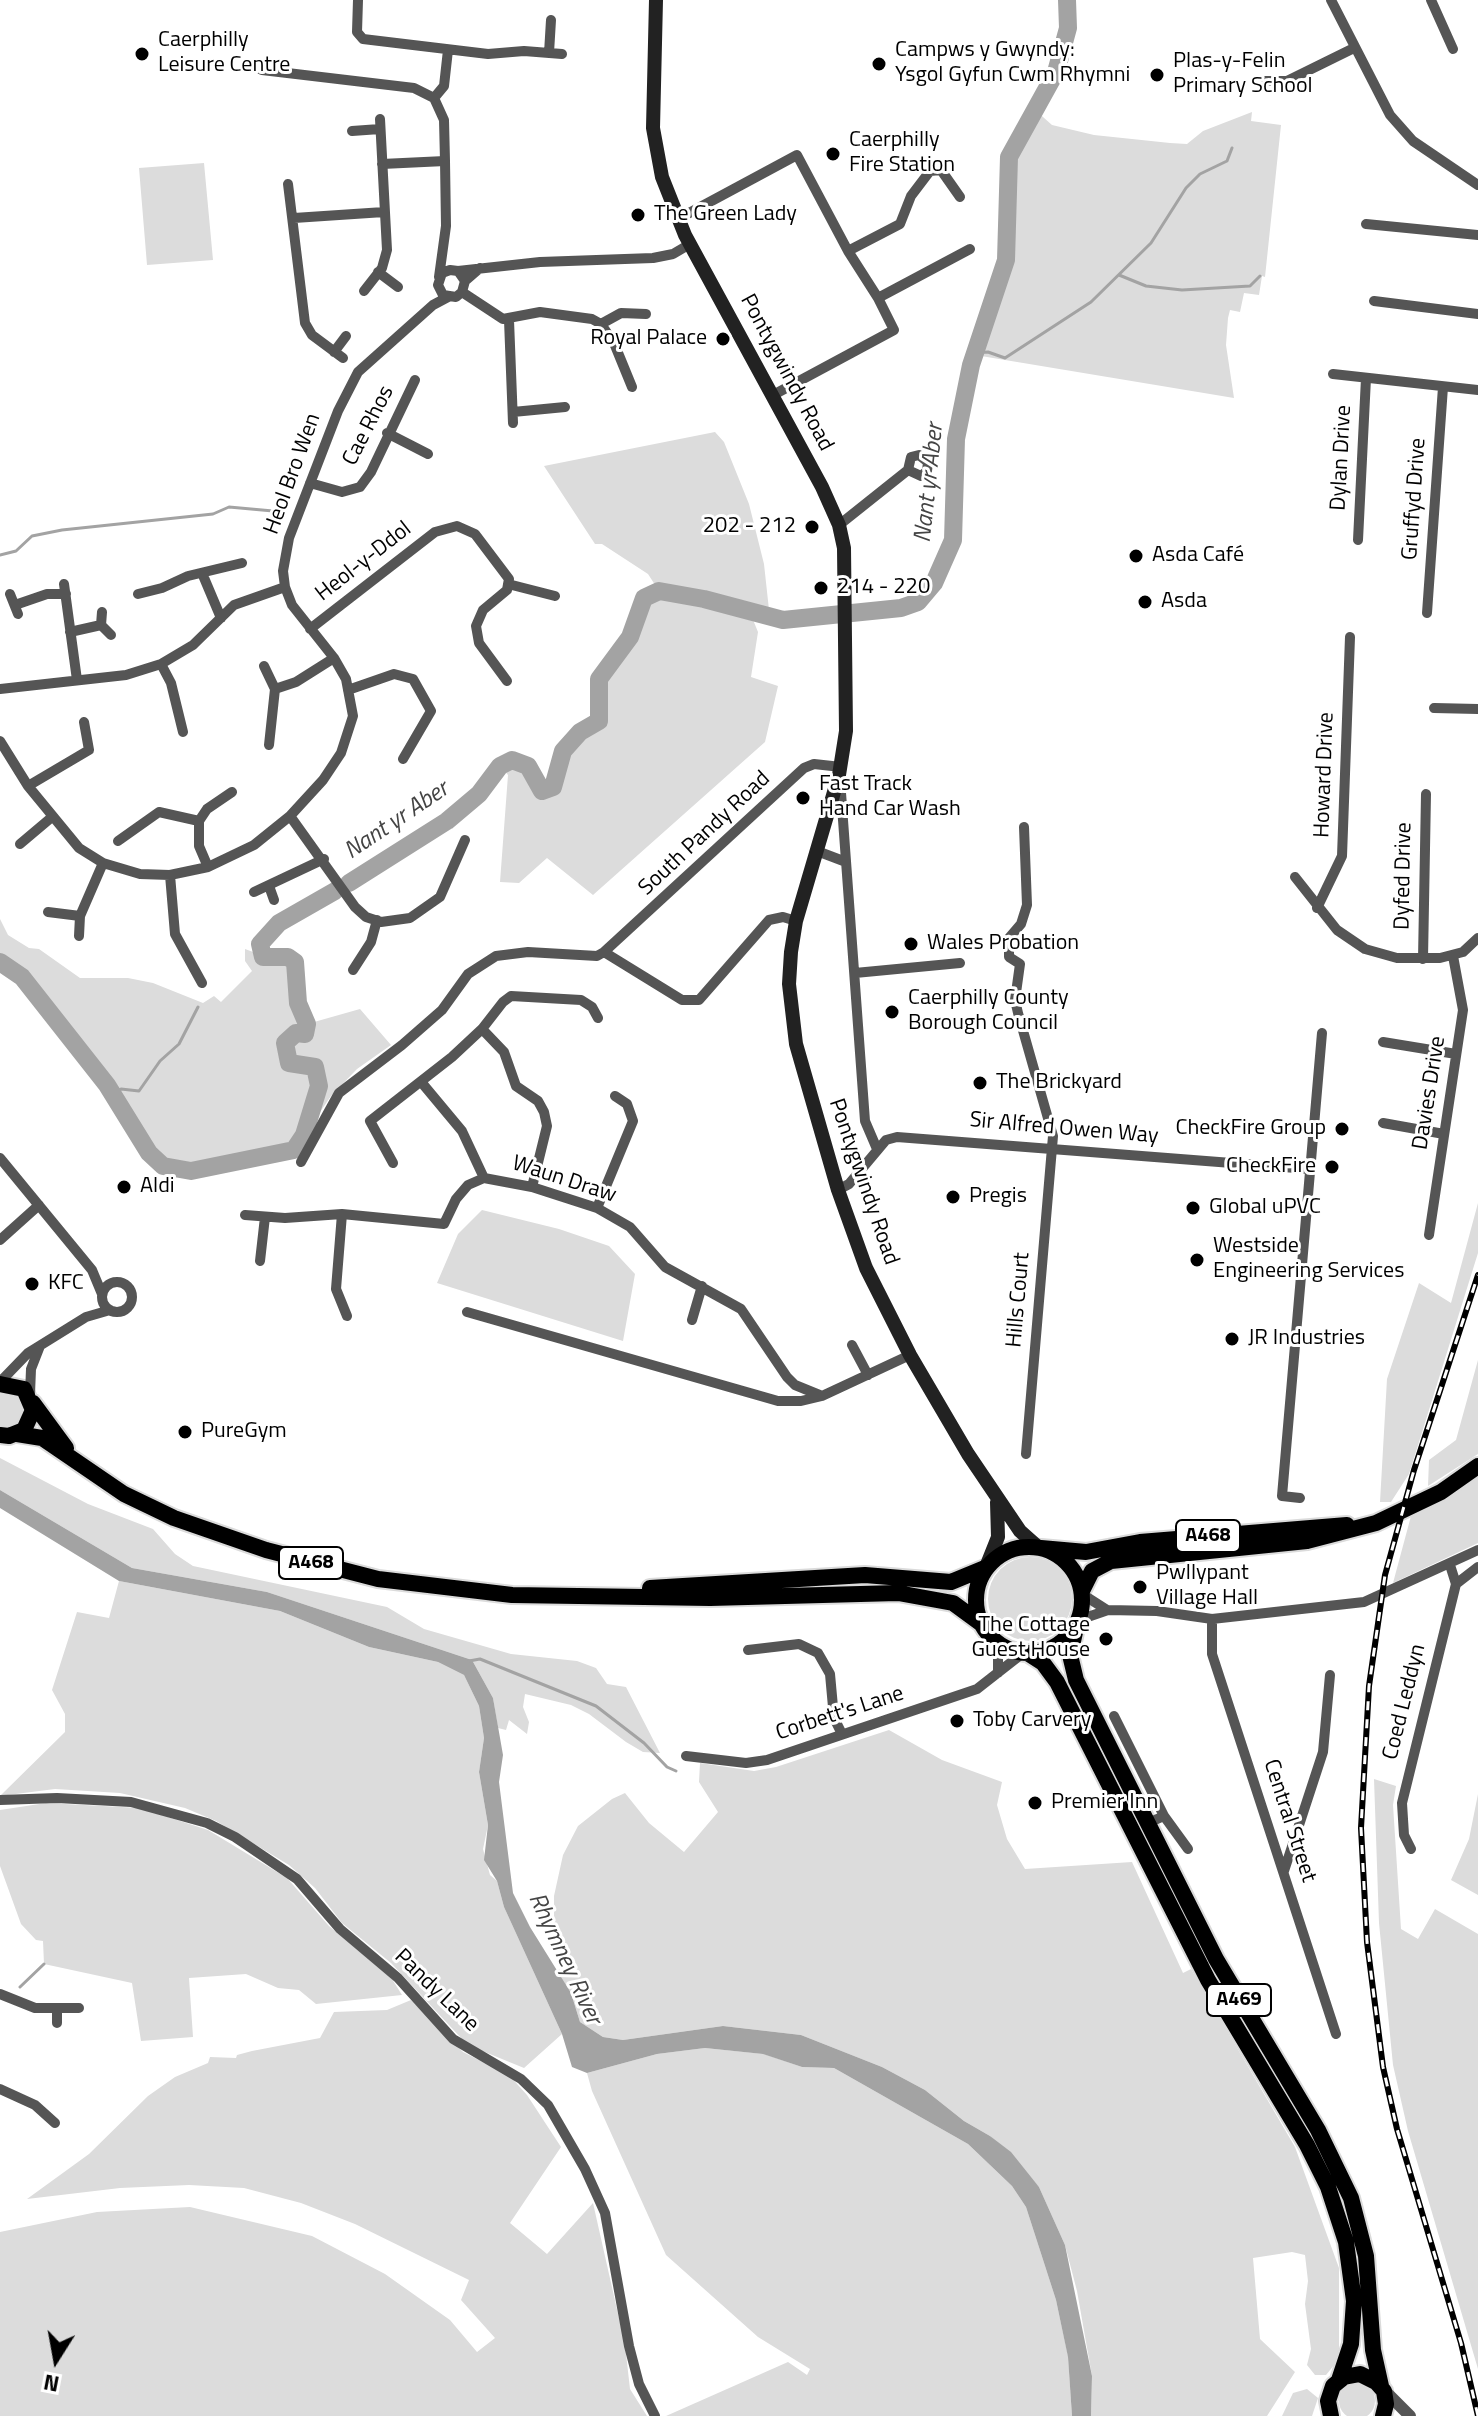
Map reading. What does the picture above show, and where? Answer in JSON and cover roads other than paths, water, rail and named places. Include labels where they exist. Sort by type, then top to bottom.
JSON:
[{"type":"main road","name":"Pontygwindy Road","points":[[656,0],[653,128],[662,177],[690,244],[775,394],[839,525],[844,548],[843,628],[847,695],[840,771],[796,921],[789,984],[793,1027],[838,1190],[866,1268],[910,1355],[997,1500],[1020,1531],[1039,1547]]},
{"type":"main road","points":[[0,1383],[16,1384],[31,1399],[29,1424],[9,1434]]},
{"type":"main road","name":"A468","points":[[31,1399],[72,1456]]},
{"type":"main road","name":"A468","points":[[9,1434],[42,1438],[141,1503],[206,1530],[370,1577],[442,1589],[512,1595],[723,1598],[898,1593],[953,1603],[983,1625]]},
{"type":"main road","name":"A468","points":[[1082,1592],[1092,1571],[1111,1561],[1307,1541],[1376,1523],[1441,1492],[1478,1466]]},
{"type":"main road","points":[[986,1568],[1011,1550],[1039,1547],[1072,1569],[1082,1592],[1078,1621],[1052,1647],[1026,1654],[998,1642],[983,1625],[976,1592],[998,1537],[997,1500]]},
{"type":"main road","name":"A468","points":[[1039,1547],[1086,1552],[1140,1542],[1376,1523]]},
{"type":"main road","name":"A468","points":[[573,1595],[865,1575],[951,1582],[986,1568]]},
{"type":"main road","name":"A469","points":[[1078,1621],[1070,1655],[1073,1673],[1216,1959],[1318,2130],[1351,2198],[1366,2256],[1373,2350],[1386,2404],[1383,2416]]},
{"type":"main road","name":"A469","points":[[1026,1654],[1041,1661],[1057,1682],[1208,1980],[1301,2135],[1328,2187],[1348,2252],[1354,2301],[1351,2344],[1339,2380],[1331,2390],[1328,2412]]},
{"type":"main road","points":[[1339,2380],[1360,2374],[1381,2386]]},
{"type":"street","points":[[358,0],[357,32],[363,39],[488,54],[562,54]]},
{"type":"street","points":[[1331,0],[1379,96],[1402,130],[1478,185]]},
{"type":"street","points":[[1431,0],[1453,49]]},
{"type":"street","points":[[549,53],[551,20]]},
{"type":"street","points":[[1261,81],[1287,81],[1354,48]]},
{"type":"street","points":[[434,98],[444,86],[448,50]]},
{"type":"street","points":[[252,65],[262,70],[414,88],[434,98],[444,120],[445,161],[444,246],[433,305]]},
{"type":"street","points":[[352,131],[380,124],[387,250],[378,272],[364,291]]},
{"type":"street","points":[[678,219],[797,155],[848,251],[878,298],[894,330],[775,394]]},
{"type":"street","points":[[382,164],[445,161]]},
{"type":"street","points":[[848,251],[900,224],[911,196],[930,171],[941,170],[960,197]]},
{"type":"street","points":[[288,184],[305,323],[312,335],[338,355],[346,336]]},
{"type":"street","points":[[294,218],[384,212]]},
{"type":"street","points":[[1366,224],[1478,235]]},
{"type":"street","name":"Heol Bro Wen","points":[[438,281],[459,279],[482,267],[653,258],[673,254],[690,244]]},
{"type":"street","points":[[444,246],[459,279],[482,308],[509,320],[540,312],[583,317],[601,324],[614,343],[632,387]]},
{"type":"street","points":[[878,298],[970,249]]},
{"type":"street","points":[[378,272],[398,287]]},
{"type":"street","name":"Heol Bro Wen","points":[[285,587],[284,555],[338,411],[358,372],[433,305],[448,297],[459,279]]},
{"type":"street","points":[[438,281],[448,297]]},
{"type":"street","points":[[1374,301],[1478,314]]},
{"type":"street","points":[[601,324],[621,313],[646,314]]},
{"type":"street","points":[[509,320],[513,418],[565,407]]},
{"type":"street","points":[[1333,374],[1478,390]]},
{"type":"street","name":"Dylan Drive","points":[[1358,540],[1366,378]]},
{"type":"street","name":"Cae Rhos","points":[[310,483],[342,492],[360,487],[371,472],[415,380]]},
{"type":"street","name":"Gruffyd Drive","points":[[1427,613],[1443,387]]},
{"type":"street","points":[[387,433],[428,454]]},
{"type":"street","points":[[839,525],[908,470]]},
{"type":"street","name":"Heol-y-Ddol","points":[[310,629],[445,527],[457,526],[475,534],[507,574],[508,584]]},
{"type":"street","points":[[138,594],[242,563]]},
{"type":"street","points":[[202,573],[221,618]]},
{"type":"street","points":[[507,681],[479,643],[476,626],[483,610],[503,595],[508,584],[555,596]]},
{"type":"street","points":[[0,689],[126,675],[161,664],[193,645],[221,618],[252,596],[285,587],[292,605],[334,658],[348,690],[353,716],[341,753],[323,780],[290,816],[254,845],[208,867],[170,875],[140,874],[103,863],[79,848],[3,755],[0,741]]},
{"type":"street","points":[[10,594],[17,610],[47,594],[65,589],[77,680]]},
{"type":"street","points":[[102,612],[101,625],[111,635]]},
{"type":"street","points":[[70,632],[101,625]]},
{"type":"street","name":"Howard Drive","points":[[1317,908],[1342,856],[1350,637]]},
{"type":"street","points":[[275,689],[296,682],[334,658]]},
{"type":"street","points":[[161,664],[171,683],[183,732]]},
{"type":"street","points":[[264,666],[275,689],[269,745]]},
{"type":"street","points":[[348,690],[394,674],[413,679],[431,711],[403,759]]},
{"type":"street","points":[[1434,708],[1478,709]]},
{"type":"street","points":[[28,786],[89,750],[84,722]]},
{"type":"street","name":"South Pandy Road","points":[[604,952],[804,768],[814,764],[840,771]]},
{"type":"street","name":"Pontygwindy Road","points":[[840,771],[865,1121],[877,1149]]},
{"type":"street","points":[[208,867],[199,846],[199,821],[207,809],[232,792]]},
{"type":"street","name":"Dyfed Drive","points":[[1423,959],[1426,794]]},
{"type":"street","points":[[118,841],[159,812],[199,821]]},
{"type":"street","points":[[290,816],[324,859],[355,907],[366,917],[394,923],[410,918],[440,897],[465,840]]},
{"type":"street","points":[[20,844],[52,817]]},
{"type":"street","name":"Hills Court","points":[[1024,827],[1027,905],[1021,924],[1009,938],[1009,957],[1020,964],[1015,1000],[1051,1123],[1026,1454]]},
{"type":"street","points":[[817,851],[846,862]]},
{"type":"street","points":[[254,892],[324,859]]},
{"type":"street","points":[[79,936],[80,916],[103,863]]},
{"type":"street","points":[[170,875],[175,934],[202,983]]},
{"type":"street","points":[[1295,877],[1317,908],[1350,941],[1365,949],[1397,958],[1423,959],[1453,956],[1478,938]]},
{"type":"street","points":[[269,886],[274,900]]},
{"type":"street","points":[[48,912],[80,916]]},
{"type":"street","points":[[301,1162],[339,1093],[442,1010],[468,974],[496,956],[528,952],[597,956],[604,952],[682,1000],[699,1000],[769,920],[783,917],[796,921]]},
{"type":"street","points":[[353,970],[368,950],[377,920]]},
{"type":"street","name":"Davies Drive","points":[[1429,1235],[1463,1010],[1453,956]]},
{"type":"street","points":[[855,973],[960,963]]},
{"type":"street","points":[[393,1163],[370,1121],[422,1083],[482,1029],[511,996],[581,1000],[592,1007],[598,1018]]},
{"type":"street","points":[[482,1029],[504,1052],[516,1086],[538,1101],[544,1112],[547,1126],[532,1187]]},
{"type":"street","points":[[1300,1498],[1282,1496],[1322,1033]]},
{"type":"street","points":[[1383,1042],[1456,1054]]},
{"type":"street","points":[[422,1083],[462,1131],[484,1178]]},
{"type":"street","points":[[597,1208],[633,1121],[627,1104],[615,1096]]},
{"type":"street","points":[[1383,1123],[1444,1134]]},
{"type":"street","name":"Sir Alfred Owen Way","points":[[877,1149],[886,1140],[897,1137],[1309,1169]]},
{"type":"street","points":[[838,1190],[849,1184],[877,1149]]},
{"type":"street","points":[[0,1158],[92,1270],[110,1310]]},
{"type":"street","name":"Waun Draw","points":[[245,1215],[342,1214],[444,1224],[462,1192],[484,1178],[532,1187],[597,1208],[630,1227],[665,1267],[741,1309],[754,1324],[776,1364],[795,1385],[822,1396]]},
{"type":"street","points":[[0,1240],[39,1205]]},
{"type":"street","points":[[342,1214],[336,1289],[347,1316]]},
{"type":"street","points":[[260,1261],[265,1217]]},
{"type":"street","points":[[0,1383],[22,1358],[86,1317],[110,1310],[123,1310],[132,1300],[128,1286],[92,1270]]},
{"type":"street","points":[[86,1317],[114,1282]]},
{"type":"street","points":[[692,1320],[702,1286]]},
{"type":"street","points":[[467,1312],[778,1401],[801,1401],[822,1396],[910,1355]]},
{"type":"street","points":[[852,1345],[868,1375]]},
{"type":"street","points":[[31,1399],[31,1369],[40,1346]]},
{"type":"street","points":[[1078,1621],[1108,1610],[1157,1611],[1212,1619],[1364,1602],[1478,1550]]},
{"type":"street","points":[[1450,1565],[1456,1584],[1478,1567]]},
{"type":"street","name":"Coed Leddyn","points":[[1411,1849],[1404,1835],[1402,1803],[1456,1584]]},
{"type":"street","points":[[1082,1592],[1094,1604],[1108,1610]]},
{"type":"street","name":"Central Street","points":[[1212,1619],[1212,1654],[1336,2034]]},
{"type":"street","points":[[998,1642],[998,1673]]},
{"type":"street","points":[[748,1650],[799,1644],[818,1653],[830,1674],[834,1718],[842,1734]]},
{"type":"street","name":"Corbett's Lane","points":[[686,1756],[746,1763],[767,1760],[977,1689],[1026,1654]]},
{"type":"street","points":[[1284,1871],[1323,1752],[1330,1675]]},
{"type":"street","points":[[1114,1716],[1164,1816],[1188,1849]]},
{"type":"street","name":"Pandy Lane","points":[[0,1800],[57,1798],[131,1802],[207,1823],[235,1837],[297,1879],[340,1929],[398,1978],[453,2039],[521,2079],[548,2105],[585,2169],[605,2213],[629,2346],[639,2384],[655,2416]]},
{"type":"street","points":[[1148,1823],[1164,1816]]},
{"type":"street","points":[[0,1994],[35,2008],[79,2008]]},
{"type":"street","points":[[57,2009],[57,2023]]},
{"type":"street","points":[[0,2089],[35,2105],[55,2123]]},
{"type":"street","points":[[1381,2386],[1410,2416]]},
{"type":"waterway","name":"Nant yr Aber","points":[[349,883],[447,821],[479,794],[500,766],[512,760],[528,766],[542,791],[553,787],[563,751],[580,732],[599,721],[599,679],[630,637],[644,598],[659,591],[704,599],[783,620],[901,608],[918,602],[934,583],[953,540],[956,439],[971,365],[1006,260],[1009,157],[1056,72],[1068,28],[1067,0]]},
{"type":"waterway","points":[[975,353],[988,352],[1005,358],[1091,302],[1151,243],[1186,188],[1200,174],[1227,161],[1232,148]]},
{"type":"waterway","points":[[1119,275],[1146,286],[1182,290],[1250,286],[1260,276]]},
{"type":"waterway","points":[[0,555],[16,551],[32,536],[62,530],[213,514],[229,507],[284,512]]},
{"type":"waterway","name":"Nant yr Aber","points":[[0,962],[22,977],[107,1085],[149,1153],[163,1166],[191,1171],[294,1150],[304,1135],[319,1086],[315,1067],[289,1063],[285,1043],[296,1033],[305,1034],[307,1024],[298,1003],[295,962],[288,957],[263,957],[260,944],[279,923],[335,891]]},
{"type":"waterway","points":[[112,1093],[121,1089],[139,1091],[160,1061],[179,1044],[198,1007]]},
{"type":"waterway","points":[[469,1661],[480,1659],[596,1706],[644,1743],[667,1767],[676,1771]]},
{"type":"waterway","points":[[20,1987],[44,1964]]},
{"type":"railway","points":[[1478,1275],[1414,1470],[1385,1575],[1369,1686],[1361,1828],[1367,1942],[1383,2067],[1397,2129],[1461,2343],[1478,2416]]},
{"type":"place","name":"Caerphilly Leisure Centre","points":[[142,54]]},
{"type":"place","name":"Campws y Gwyndy: Ysgol Gyfun Cwm Rhymni","points":[[879,64]]},
{"type":"place","name":"Plas-y-Felin Primary School","points":[[1157,75]]},
{"type":"place","name":"Caerphilly Fire Station","points":[[833,154]]},
{"type":"place","name":"The Green Lady","points":[[638,215]]},
{"type":"place","name":"Royal Palace","points":[[723,339]]},
{"type":"place","name":"202 - 212","points":[[812,527]]},
{"type":"place","name":"Asda Café","points":[[1136,556]]},
{"type":"place","name":"214 - 220","points":[[821,588]]},
{"type":"place","name":"Asda","points":[[1145,602]]},
{"type":"place","name":"Fast Track Hand Car Wash","points":[[803,798]]},
{"type":"place","name":"Wales Probation","points":[[911,944]]},
{"type":"place","name":"Caerphilly County Borough Council","points":[[892,1012]]},
{"type":"place","name":"The Brickyard","points":[[980,1083]]},
{"type":"place","name":"CheckFire Group","points":[[1342,1129]]},
{"type":"place","name":"CheckFire","points":[[1332,1167]]},
{"type":"place","name":"Aldi","points":[[124,1187]]},
{"type":"place","name":"Pregis","points":[[953,1197]]},
{"type":"place","name":"Global uPVC","points":[[1193,1208]]},
{"type":"place","name":"Westside Engineering Services","points":[[1197,1260]]},
{"type":"place","name":"KFC","points":[[32,1284]]},
{"type":"place","name":"JR Industries","points":[[1232,1339]]},
{"type":"place","name":"PureGym","points":[[185,1432]]},
{"type":"place","name":"Pwllypant Village Hall","points":[[1140,1587]]},
{"type":"place","name":"The Cottage Guest House","points":[[1106,1639]]},
{"type":"place","name":"Toby Carvery","points":[[957,1721]]},
{"type":"place","name":"Premier Inn","points":[[1035,1803]]},
{"type":"water label","name":"Rhymney River","points":[[564,1959]]}]
